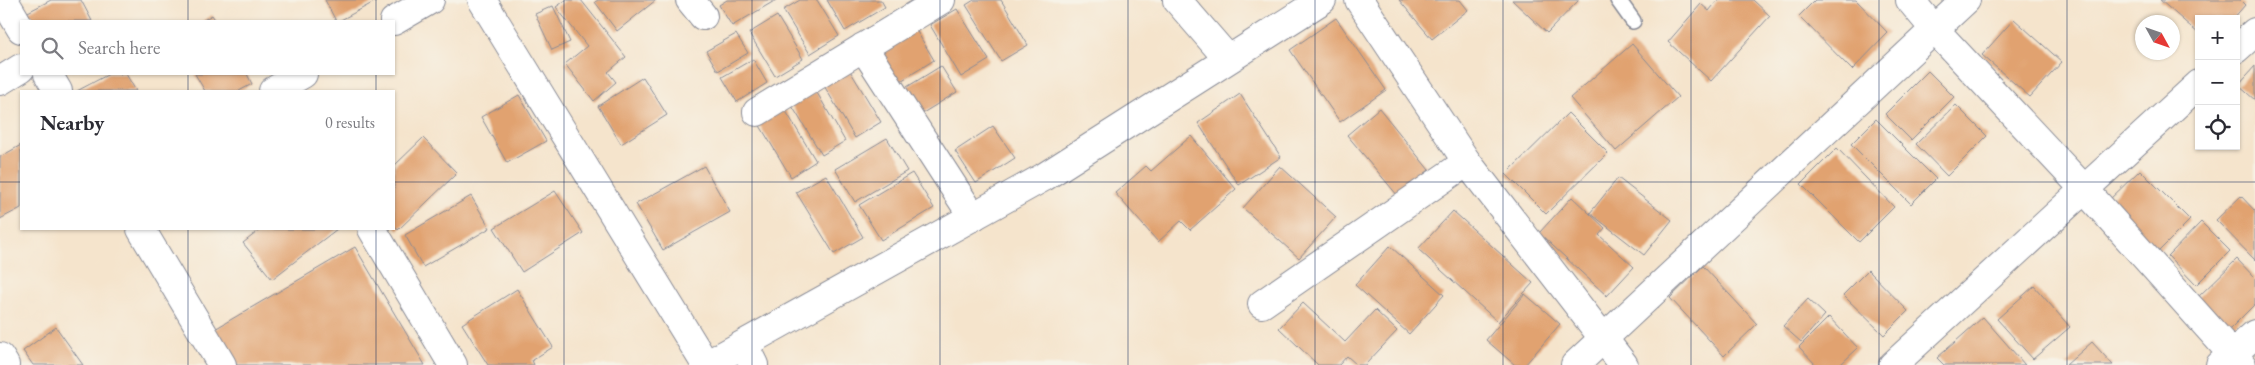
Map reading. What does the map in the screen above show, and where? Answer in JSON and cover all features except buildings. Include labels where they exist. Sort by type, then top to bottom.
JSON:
[{"type":"street","points":[[4,0],[20,28]]},
{"type":"street","points":[[395,20],[430,0]]},
{"type":"street","points":[[482,0],[706,365],[749,355],[973,217],[1044,177],[1322,0]]},
{"type":"street","points":[[757,112],[941,0]]},
{"type":"street","points":[[1177,0],[1228,59]]},
{"type":"street","points":[[1359,0],[1467,162],[1624,365]]},
{"type":"street","points":[[1910,0],[1935,30],[2085,190],[2232,361],[2255,334]]},
{"type":"street","points":[[1576,365],[1966,0]]},
{"type":"street","points":[[2240,45],[2255,32]]},
{"type":"street","points":[[863,47],[973,217]]},
{"type":"street","points":[[0,81],[20,69]]},
{"type":"street","points":[[49,75],[57,90]]},
{"type":"street","points":[[1893,365],[2195,88]]},
{"type":"street","points":[[1262,304],[1467,162]]},
{"type":"street","points":[[142,230],[222,365]]},
{"type":"street","points":[[373,230],[453,365]]},
{"type":"street","points":[[0,357],[4,365]]},
{"type":"lane","points":[[1618,0],[1633,22]]}]
